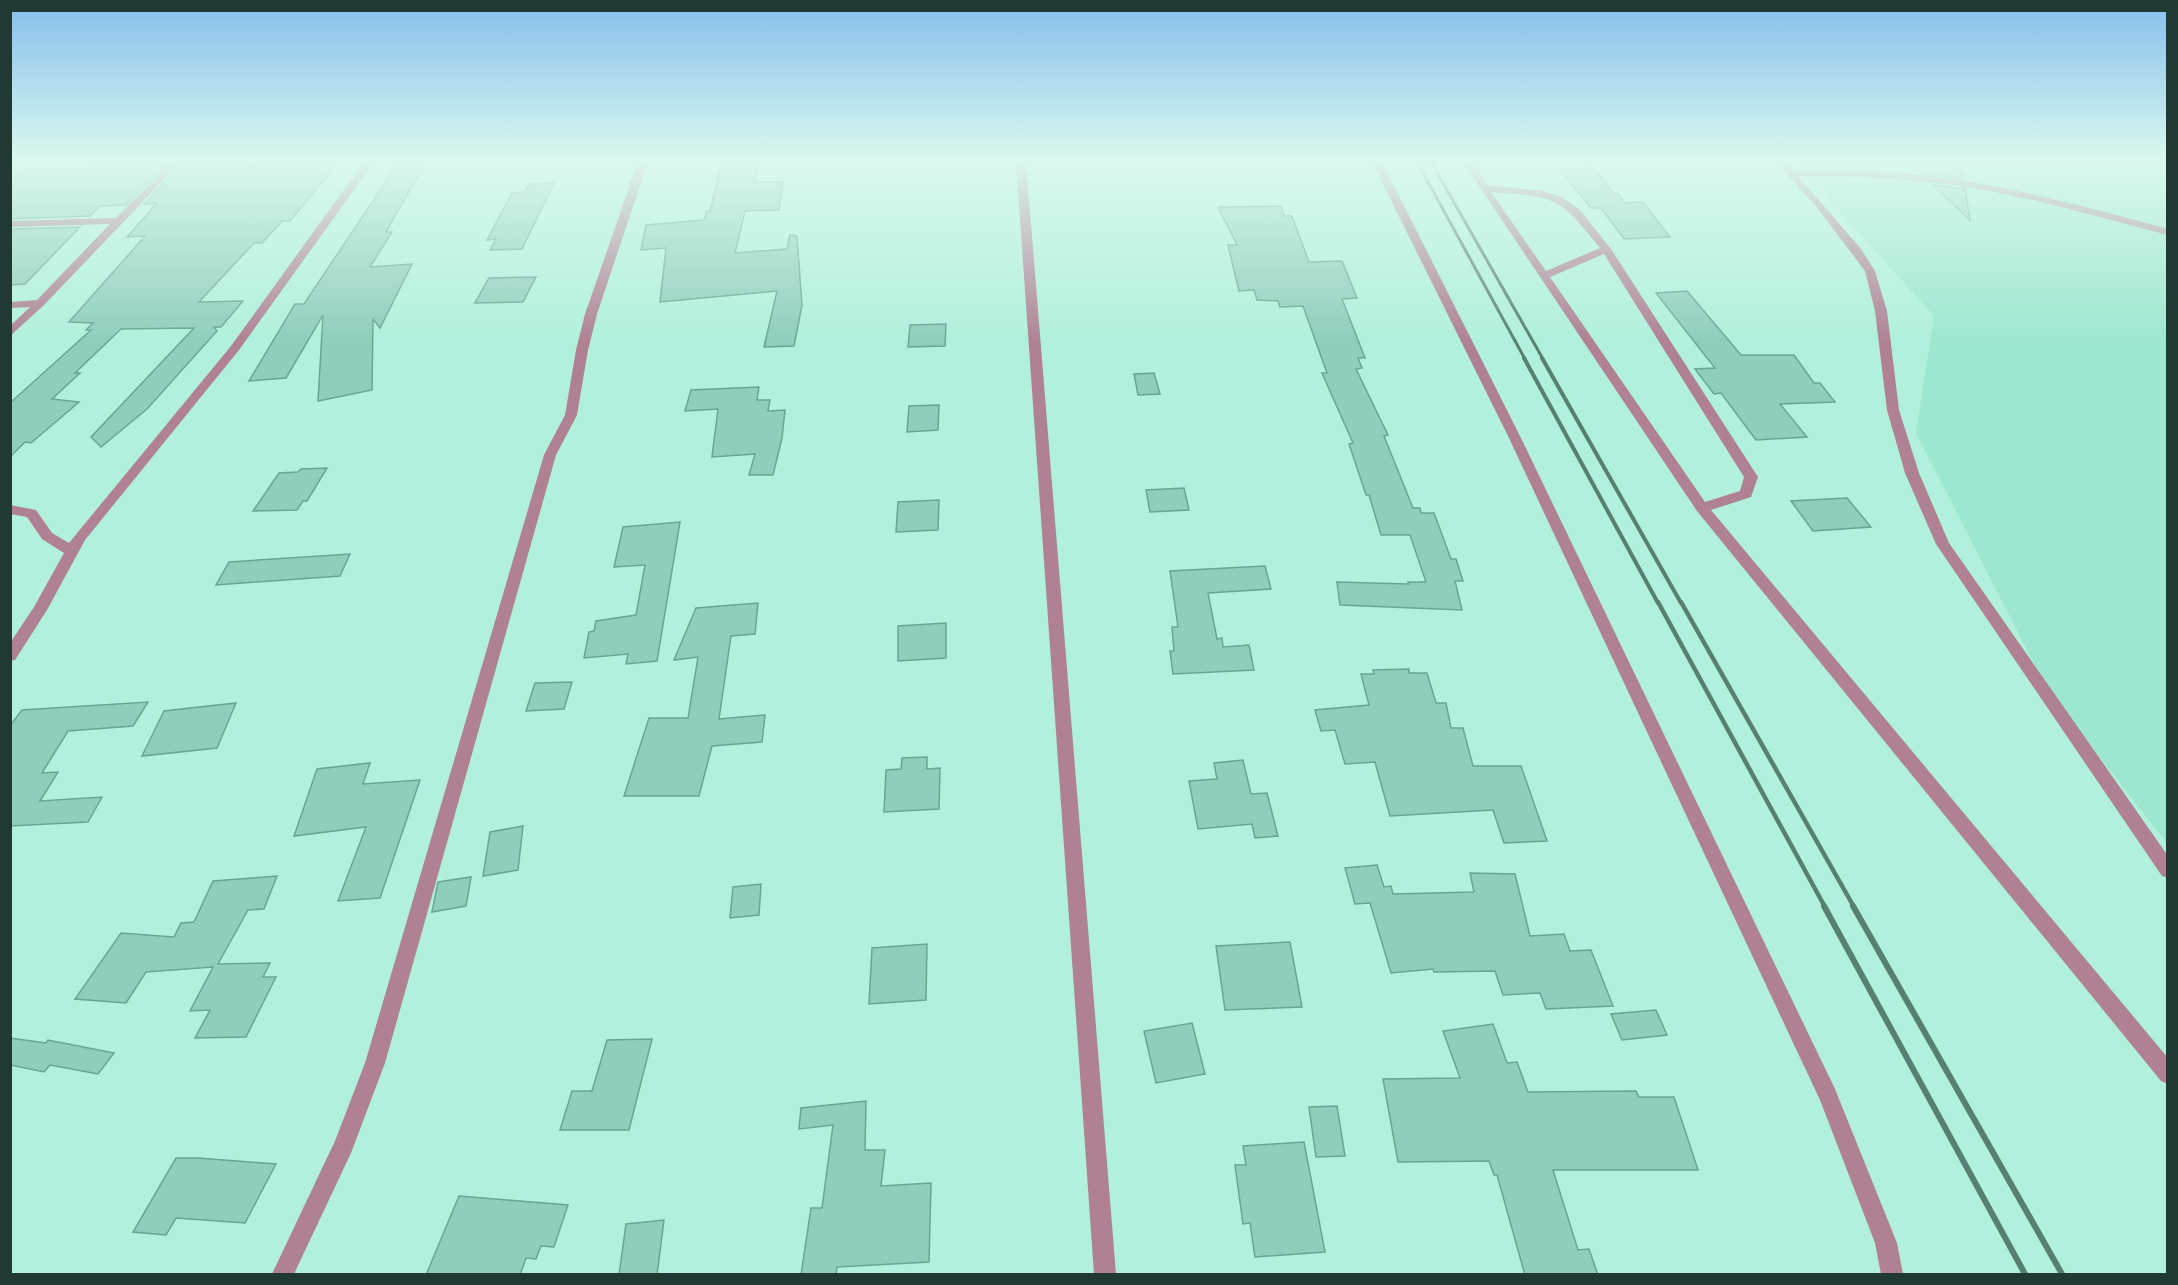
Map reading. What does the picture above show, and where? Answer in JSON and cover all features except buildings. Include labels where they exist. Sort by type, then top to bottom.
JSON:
[{"type":"street","points":[[10,224],[84,222]]},
{"type":"street","points":[[10,333],[118,222]]},
{"type":"street","points":[[10,656],[45,602],[70,551],[234,348],[325,222]]},
{"type":"street","points":[[283,1275],[344,1146],[375,1063],[550,455],[571,415],[582,350],[591,314],[622,222]]},
{"type":"street","points":[[1026,222],[1105,1275]]},
{"type":"street","points":[[1407,222],[1514,436],[1827,1096],[1886,1243],[1892,1275]]},
{"type":"street","points":[[1507,222],[1702,508],[2168,1074]]},
{"type":"street","points":[[1584,222],[1606,249],[1751,477],[1746,494],[1702,508]]},
{"type":"street","points":[[1834,222],[1870,271],[1881,311],[1893,410],[1912,473],[1942,544],[2168,871]]},
{"type":"street","points":[[2128,222],[2168,232]]},
{"type":"street","points":[[1544,276],[1606,249]]},
{"type":"street","points":[[10,305],[40,303]]},
{"type":"street","points":[[10,509],[31,513],[47,536],[70,551]]},
{"type":"shaded area","points":[[1849,222],[2167,222],[2167,843],[2049,693],[1916,433],[1934,316]]},
{"type":"railway","points":[[1450,222],[1525,359]]},
{"type":"railway","points":[[1465,222],[1543,359]]},
{"type":"railway","points":[[1524,358],[1658,603]]},
{"type":"railway","points":[[1542,358],[1681,603]]},
{"type":"railway","points":[[1658,602],[1825,907]]},
{"type":"railway","points":[[1681,602],[1854,907]]},
{"type":"railway","points":[[1824,906],[2025,1274]]},
{"type":"railway","points":[[1853,906],[2062,1274]]}]
